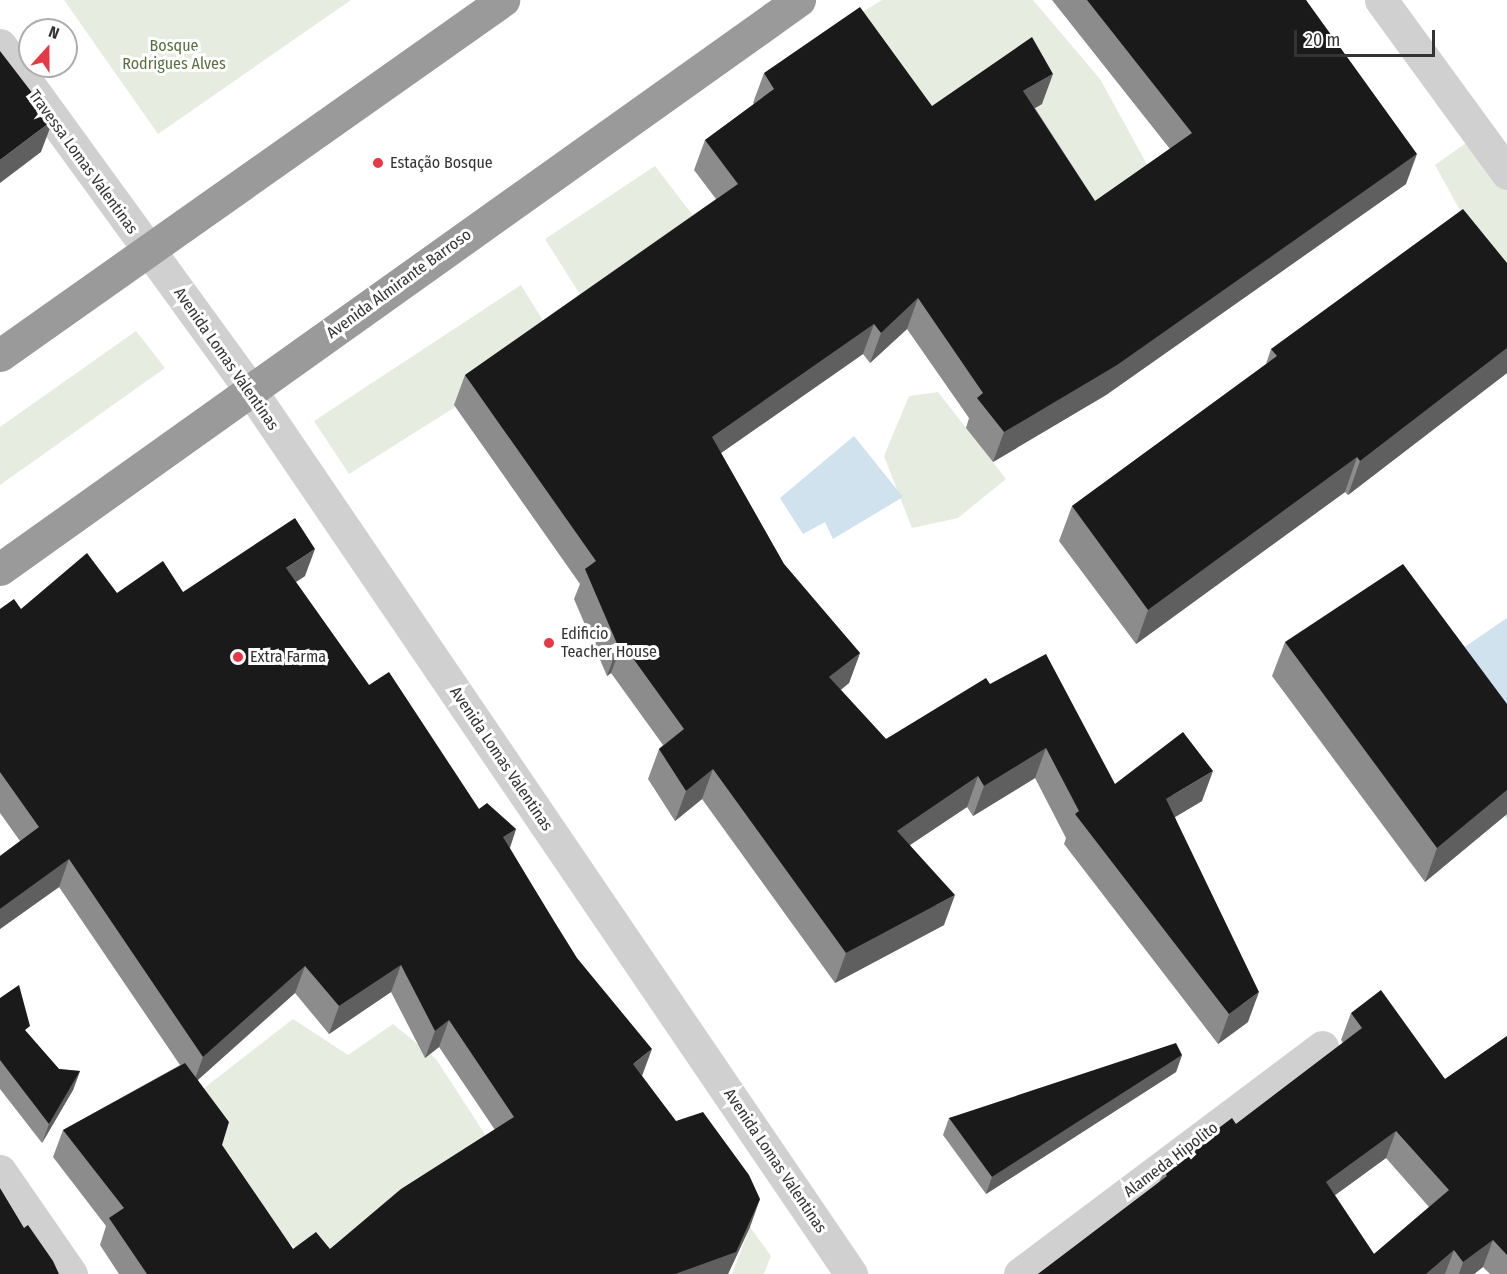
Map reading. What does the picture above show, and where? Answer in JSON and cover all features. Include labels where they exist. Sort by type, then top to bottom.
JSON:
[{"type":"highway","points":[[0,355],[146,248],[503,0]]},
{"type":"highway","name":"Avenida Almirante Barroso","points":[[0,569],[799,0]]},
{"type":"street","points":[[1381,0],[1507,173]]},
{"type":"street","name":"Travessa Lomas Valentinas","points":[[0,45],[146,248]]},
{"type":"street","name":"Avenida Lomas Valentinas","points":[[146,248],[251,391],[851,1274]]},
{"type":"street","name":"Alameda Hipolito","points":[[1020,1274],[1322,1047]]},
{"type":"street","points":[[0,1171],[71,1274]]},
{"type":"green space","name":"Bosque Rodrigues Alves","points":[[64,0],[351,0],[158,134]]},
{"type":"green space","points":[[882,0],[1033,0],[1100,79],[1150,170],[990,284],[840,26]]},
{"type":"green space","points":[[1470,140],[1507,191],[1507,295],[1435,165]]},
{"type":"green space","points":[[655,166],[694,217],[583,299],[545,239]]},
{"type":"green space","points":[[521,285],[557,343],[349,474],[314,421]]},
{"type":"green space","points":[[136,331],[165,368],[0,485],[0,427]]},
{"type":"green space","points":[[938,392],[1006,479],[958,518],[912,528],[884,456],[909,396]]},
{"type":"green space","points":[[293,1019],[348,1055],[393,1024],[436,1059],[488,1139],[329,1274],[274,1231],[190,1099]]},
{"type":"green space","points":[[750,1227],[771,1256],[764,1274],[732,1274]]},
{"type":"water","points":[[854,436],[903,497],[833,539],[825,522],[803,534],[780,498]]},
{"type":"water","points":[[1507,618],[1507,819],[1412,683]]},
{"type":"building","points":[[1087,0],[1306,0],[1417,154],[1117,365],[1004,432],[977,398],[983,393],[918,298],[881,333],[874,324],[712,437],[784,564],[860,653],[829,677],[886,739],[986,678],[990,684],[1046,654],[1115,784],[1183,732],[1213,771],[1166,799],[1259,992],[1229,1014],[1075,814],[1079,811],[1046,748],[984,786],[978,776],[897,831],[955,895],[846,953],[713,769],[686,791],[659,749],[684,729],[622,643],[618,646],[585,569],[596,561],[465,375],[738,184],[705,140],[774,89],[764,73],[860,7],[932,106],[1032,37],[1053,74],[1023,91],[1095,201],[1192,133]]},
{"type":"building","points":[[0,51],[18,74],[18,78],[21,78],[53,120],[0,160]]},
{"type":"building","points":[[1463,209],[1507,263],[1507,348],[1360,461],[1357,457],[1148,610],[1072,506],[1277,356],[1271,349]]},
{"type":"building","points":[[295,518],[315,549],[286,568],[369,685],[389,672],[479,809],[487,803],[516,829],[503,837],[577,958],[652,1049],[633,1064],[676,1121],[703,1112],[749,1175],[760,1199],[736,1252],[675,1274],[147,1274],[109,1218],[124,1208],[63,1130],[185,1063],[229,1122],[222,1145],[293,1249],[316,1232],[330,1249],[401,1189],[514,1117],[449,1020],[435,1031],[401,965],[339,1006],[305,966],[203,1057],[69,859],[0,909],[0,856],[39,827],[0,772],[0,609],[14,599],[21,609],[87,553],[117,593],[163,561],[183,592]]},
{"type":"building","points":[[1403,564],[1507,704],[1507,790],[1437,848],[1285,642]]},
{"type":"building","points":[[19,985],[30,1026],[25,1030],[59,1069],[80,1071],[49,1124],[0,1060],[0,998]]},
{"type":"building","points":[[1381,990],[1445,1079],[1507,1036],[1507,1255],[1493,1240],[1463,1262],[1454,1250],[1426,1274],[1038,1274],[1167,1176],[1163,1170],[1232,1118],[1236,1124],[1362,1028],[1351,1013]],"holes":[[[1396,1131],[1449,1190],[1374,1254],[1326,1182]]]},
{"type":"building","points":[[1176,1043],[1182,1055],[992,1177],[949,1118]]},
{"type":"building","points":[[0,1188],[24,1228],[28,1225],[53,1261],[59,1274],[0,1274]]},
{"type":"place","name":"Estação Bosque","points":[[378,163]]},
{"type":"place","name":"Edificio Teacher House","points":[[549,643]]},
{"type":"place","name":"Extra Farma","points":[[238,657]]}]
